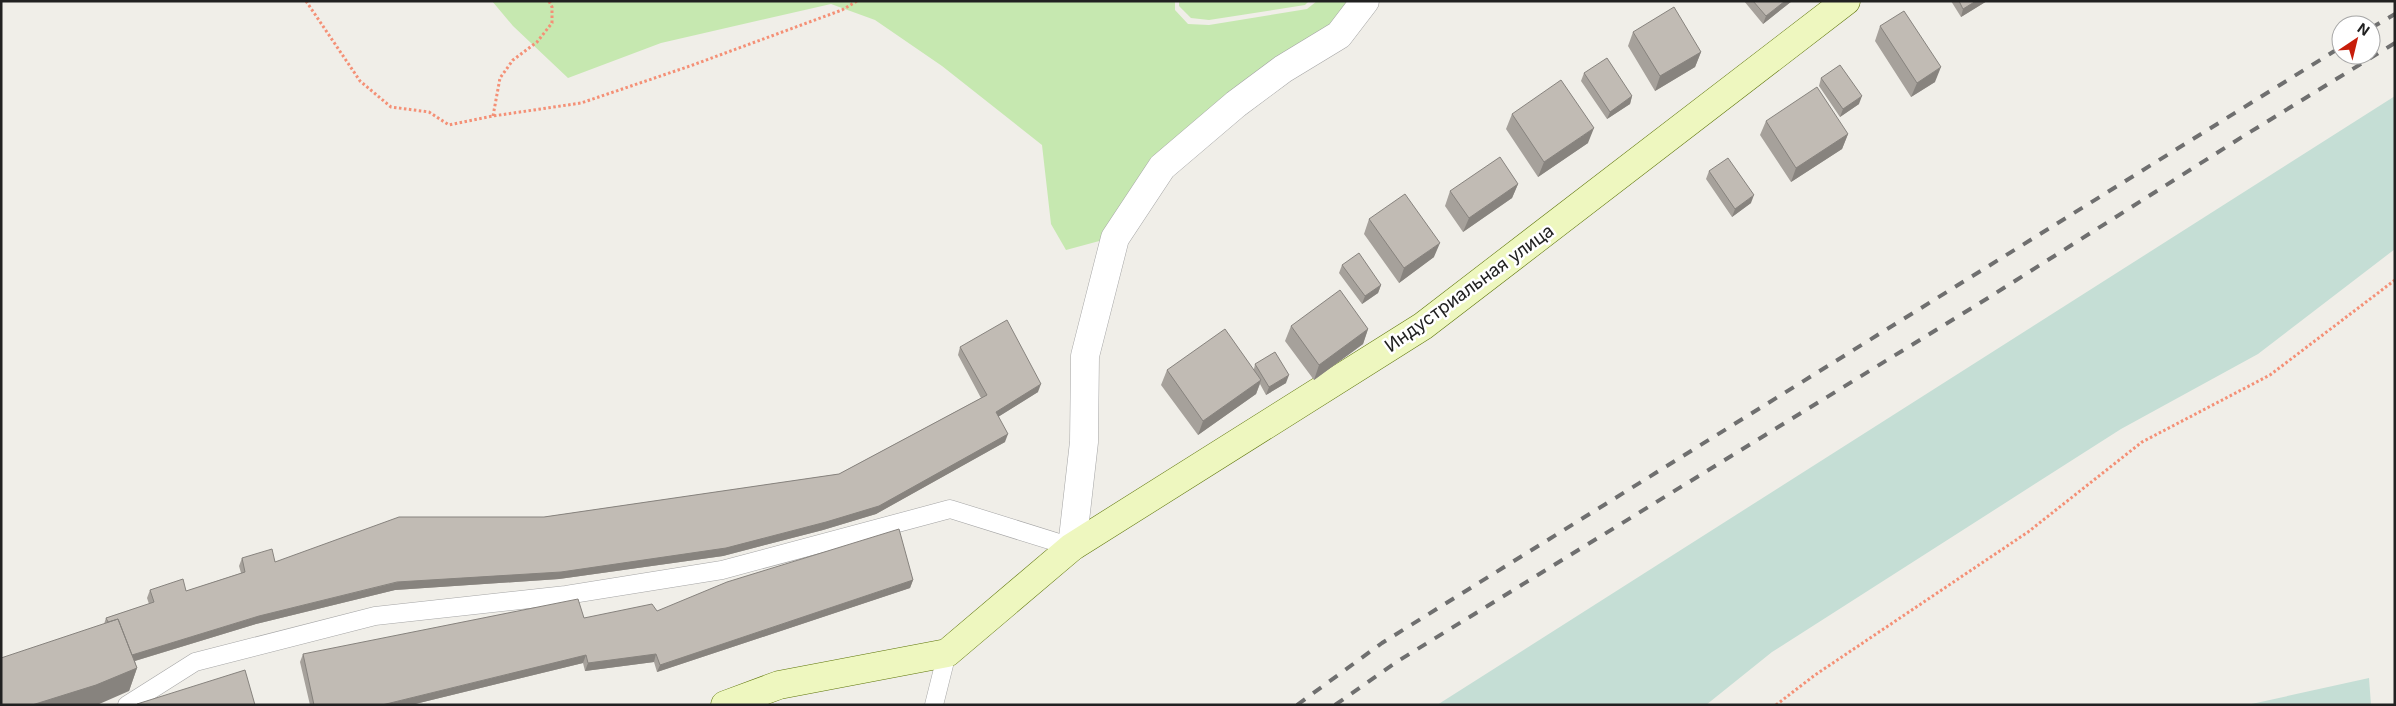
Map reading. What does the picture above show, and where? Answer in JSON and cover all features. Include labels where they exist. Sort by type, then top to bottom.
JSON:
[{"type":"street","points":[[1072,547],[1084,442],[1086,356],[1115,238],[1162,167],[1244,98],[1283,69],[1339,35],[1365,1]]},
{"type":"street","name":"Индустриальная улица","points":[[725,705],[779,685],[947,653],[1072,547],[1423,326],[1846,1]]},
{"type":"lane","points":[[127,705],[195,662],[374,616],[566,595],[722,570],[950,510],[1072,547]]},
{"type":"lane","points":[[934,705],[947,653]]},
{"type":"path","points":[[306,1],[360,81],[391,107],[429,112],[449,125],[581,103],[690,66],[842,10],[857,1]]},
{"type":"path","points":[[494,116],[500,78],[513,60],[537,42],[552,23],[552,7],[549,1]]},
{"type":"path","points":[[1776,705],[1815,675],[2028,532],[2142,442],[2270,375],[2395,280]]},
{"type":"green space","points":[[492,1],[1175,1],[1175,10],[1188,24],[1209,25],[1307,9],[1317,1],[1359,1],[1280,66],[1150,159],[1103,240],[1066,250],[1051,224],[1042,145],[942,66],[875,20],[831,4],[661,43],[568,78],[513,26]]},
{"type":"green space","points":[[1179,1],[1309,1],[1305,5],[1209,20],[1191,18],[1179,6]]},
{"type":"shaded area","points":[[2395,96],[2395,249],[2258,354],[2121,429],[1772,652],[1706,705],[1437,705]]},
{"type":"shaded area","points":[[2369,678],[2371,705],[2247,705]]},
{"type":"building","points":[[1753,1],[1785,1],[1766,16]]},
{"type":"building","points":[[1959,1],[1976,1],[1963,9]]},
{"type":"building","points":[[1674,7],[1701,52],[1660,76],[1633,32]]},
{"type":"building","points":[[1904,11],[1941,67],[1917,83],[1880,26]]},
{"type":"building","points":[[1607,58],[1632,96],[1610,112],[1584,73]]},
{"type":"building","points":[[1840,65],[1862,96],[1843,109],[1821,78]]},
{"type":"building","points":[[1561,80],[1594,128],[1544,162],[1512,114]]},
{"type":"building","points":[[1817,87],[1848,134],[1796,168],[1766,121]]},
{"type":"building","points":[[1500,157],[1518,184],[1469,218],[1450,191]]},
{"type":"building","points":[[1728,158],[1754,195],[1735,209],[1709,171]]},
{"type":"building","points":[[1405,194],[1440,243],[1404,268],[1369,219]]},
{"type":"building","points":[[1359,253],[1381,285],[1365,296],[1342,265]]},
{"type":"building","points":[[1340,290],[1368,329],[1319,365],[1291,326]]},
{"type":"building","points":[[1007,320],[1041,384],[996,412],[1008,434],[879,506],[726,548],[561,572],[397,582],[259,616],[132,655],[118,619],[108,622],[106,618],[154,602],[150,590],[183,579],[186,591],[245,572],[242,558],[272,549],[275,562],[399,517],[544,517],[839,474],[987,395],[960,347]]},
{"type":"building","points":[[1225,329],[1261,380],[1203,421],[1167,370]]},
{"type":"building","points":[[1275,352],[1289,375],[1269,387],[1255,364]]},
{"type":"building","points":[[899,529],[913,580],[660,665],[656,654],[588,663],[586,655],[382,705],[314,705],[303,654],[578,599],[584,618],[652,604],[657,611],[727,582]]},
{"type":"building","points":[[118,619],[137,668],[96,685],[32,705],[1,705],[1,658]]},
{"type":"building","points":[[245,670],[255,705],[137,705],[137,704]]},
{"type":"railway","points":[[2381,22],[2395,14]]},
{"type":"railway","points":[[1335,705],[1398,661],[1988,298],[2242,137],[2395,43]]},
{"type":"railway","points":[[1297,705],[1382,643],[2331,53]]}]
